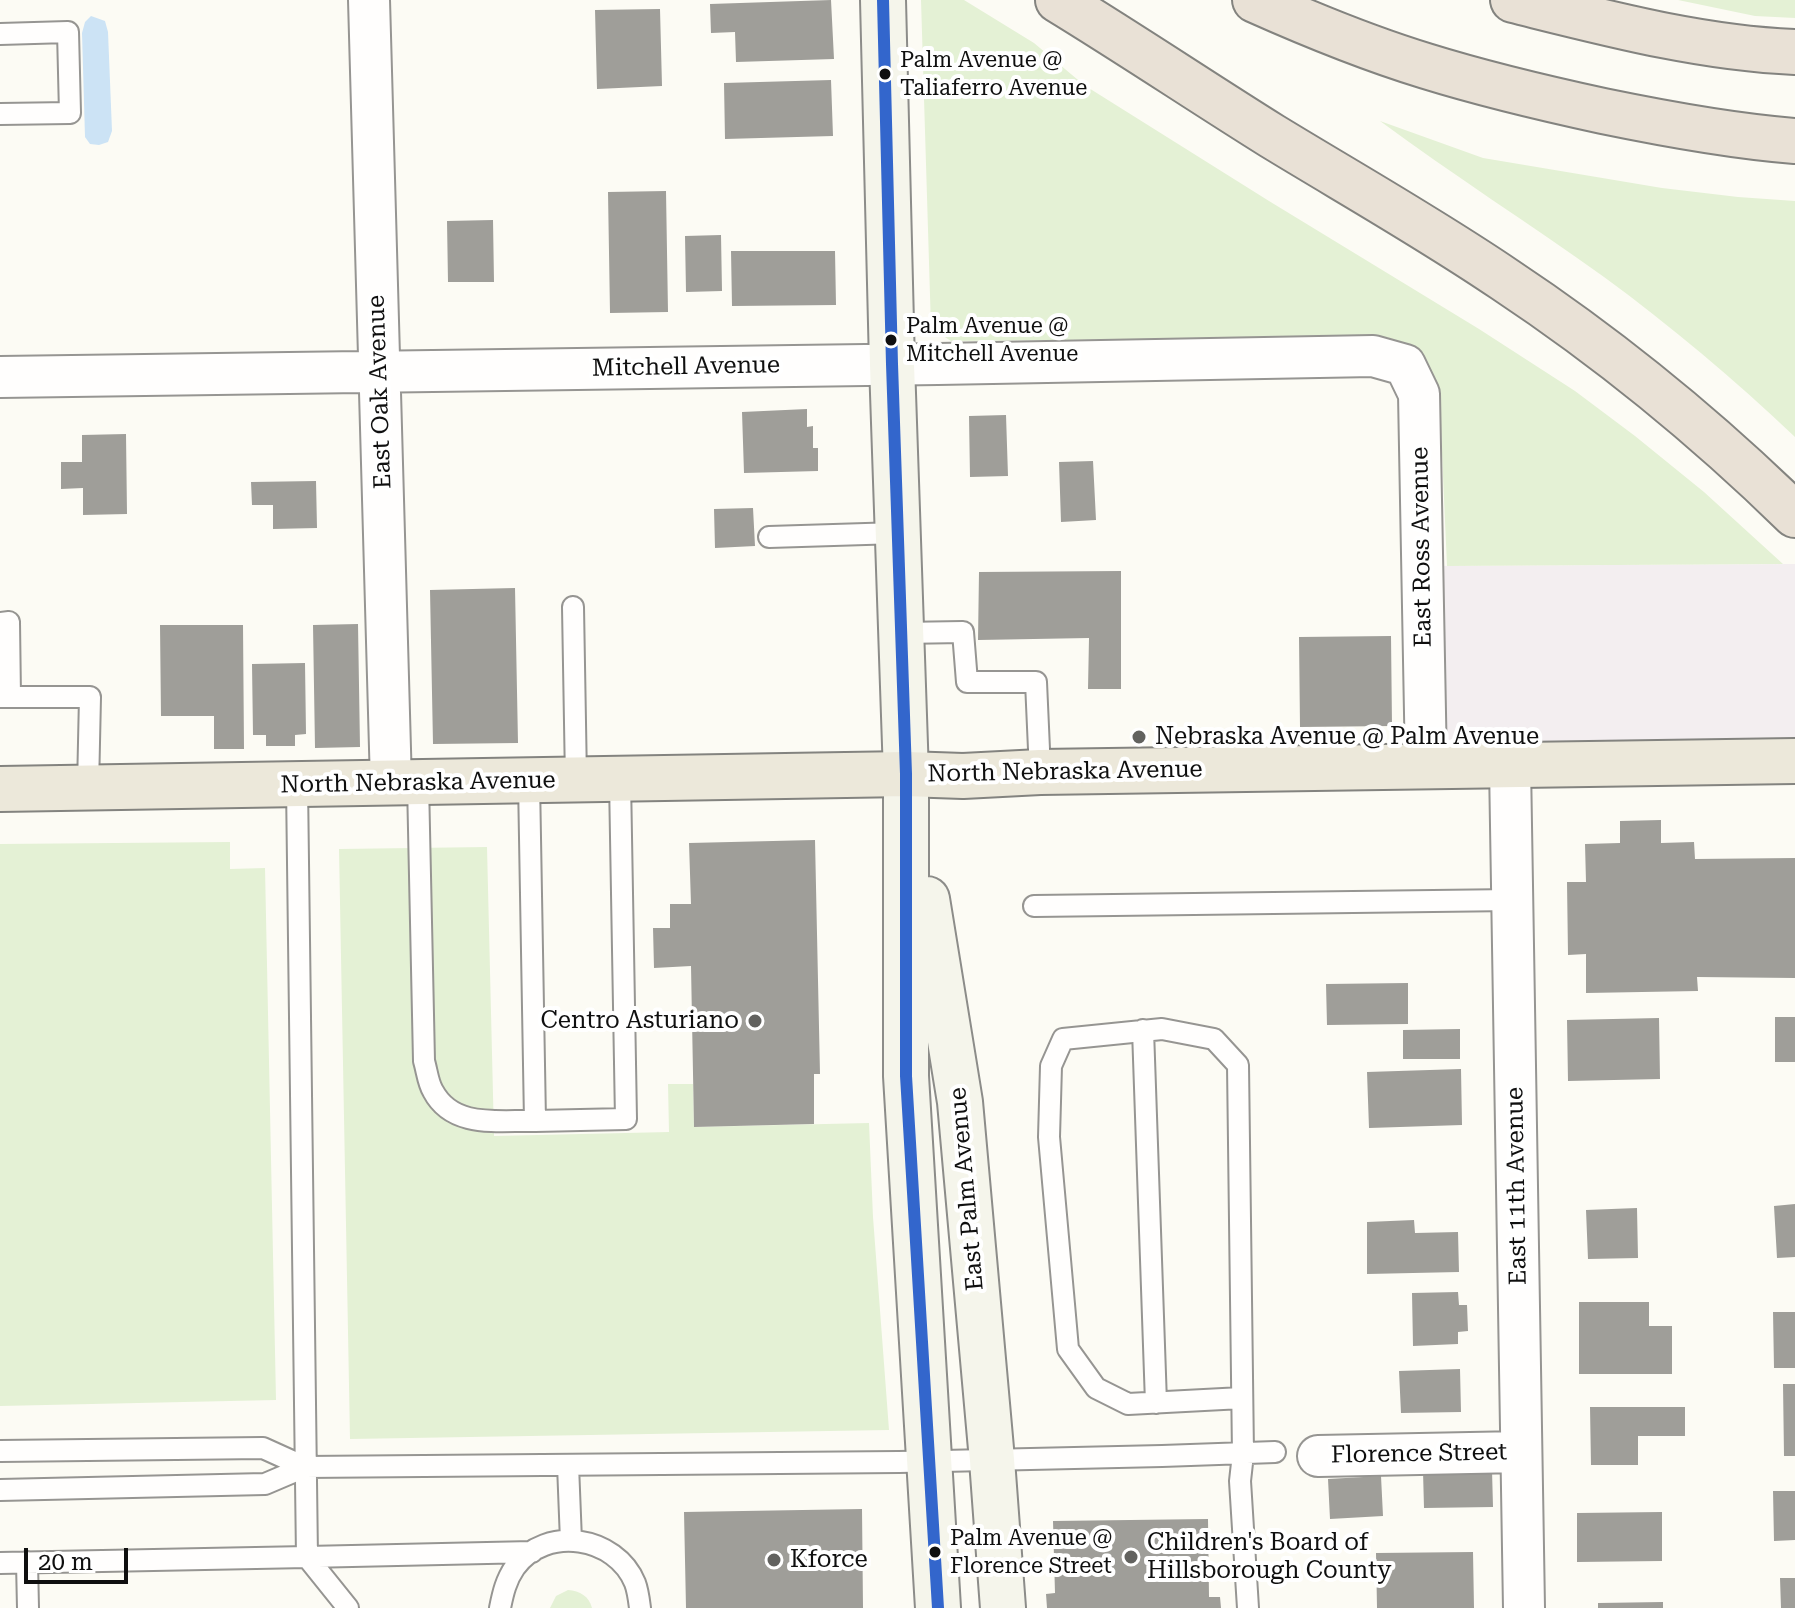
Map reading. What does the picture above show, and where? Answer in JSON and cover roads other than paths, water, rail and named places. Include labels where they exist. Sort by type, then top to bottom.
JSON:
[{"type":"highway","points":[[1058,0],[1504,279],[1624,365],[1750,470],[1795,515]]},
{"type":"highway","points":[[1255,0],[1324,30],[1424,66],[1528,95],[1754,138],[1795,141]]},
{"type":"highway","points":[[1513,0],[1696,42],[1795,52]]},
{"type":"main road","name":"North Nebraska Avenue","points":[[0,789],[1795,761]]},
{"type":"street","name":"East Oak Avenue","points":[[369,0],[379,372],[404,783]]},
{"type":"street","name":"East Palm Avenue","points":[[883,0],[906,774],[906,1076],[938,1608]]},
{"type":"street","name":"Mitchell Avenue","points":[[0,377],[1373,356]]},
{"type":"street","name":"East Ross Avenue","points":[[1373,356],[1405,365],[1419,394],[1426,766]]},
{"type":"street","name":"East 11th Avenue","points":[[1510,765],[1524,1608]]},
{"type":"street","name":"East Palm Avenue","points":[[906,774],[960,1102],[1003,1608]]},
{"type":"street","name":"Florence Street","points":[[1318,1456],[1521,1452]]},
{"type":"lane","points":[[0,34],[68,32],[70,113],[0,114]]},
{"type":"lane","points":[[769,537],[898,533]]},
{"type":"lane","points":[[573,607],[576,780]]},
{"type":"lane","points":[[0,623],[9,622],[5,697],[90,697],[88,788]]},
{"type":"lane","points":[[901,633],[963,632],[967,682],[1036,682],[1040,772]]},
{"type":"lane","points":[[404,783],[424,1061],[433,1091],[447,1110],[468,1120],[535,1121],[626,1119],[620,780]]},
{"type":"lane","points":[[529,781],[535,1121]]},
{"type":"lane","points":[[297,785],[307,1557],[348,1608]]},
{"type":"lane","points":[[1034,906],[1513,900]]},
{"type":"lane","points":[[1242,1398],[1128,1404],[1096,1388],[1068,1349],[1049,1137],[1051,1066],[1063,1039],[1162,1029],[1214,1039],[1238,1065],[1243,1454],[1240,1481],[1248,1608]]},
{"type":"lane","points":[[1143,1030],[1156,1403]]},
{"type":"lane","points":[[0,1451],[263,1448],[305,1467]]},
{"type":"lane","points":[[0,1490],[265,1484],[305,1467],[928,1462],[1275,1452]]},
{"type":"lane","points":[[568,1465],[571,1541]]},
{"type":"lane","points":[[500,1608],[505,1585],[517,1565],[535,1549],[558,1541],[582,1541],[604,1549],[624,1564],[636,1584],[640,1608]]},
{"type":"lane","points":[[0,1563],[532,1552]]},
{"type":"lane","points":[[27,1562],[28,1608]]},
{"type":"water","points":[[91,16],[105,21],[108,32],[112,131],[108,142],[99,145],[90,144],[85,137],[82,33],[85,22]]},
{"type":"place","name":"Palm Avenue @ Taliaferro Avenue","points":[[885,74]]},
{"type":"place","name":"Palm Avenue @ Mitchell Avenue","points":[[891,340]]},
{"type":"place","name":"Nebraska Avenue @ Palm Avenue","points":[[1139,737]]},
{"type":"place","name":"Centro Asturiano","points":[[755,1021]]},
{"type":"place","name":"Palm Avenue @ Florence Street","points":[[935,1552]]},
{"type":"place","name":"Children's Board of Hillsborough County","points":[[1131,1557]]},
{"type":"place","name":"Kforce","points":[[774,1560]]}]
